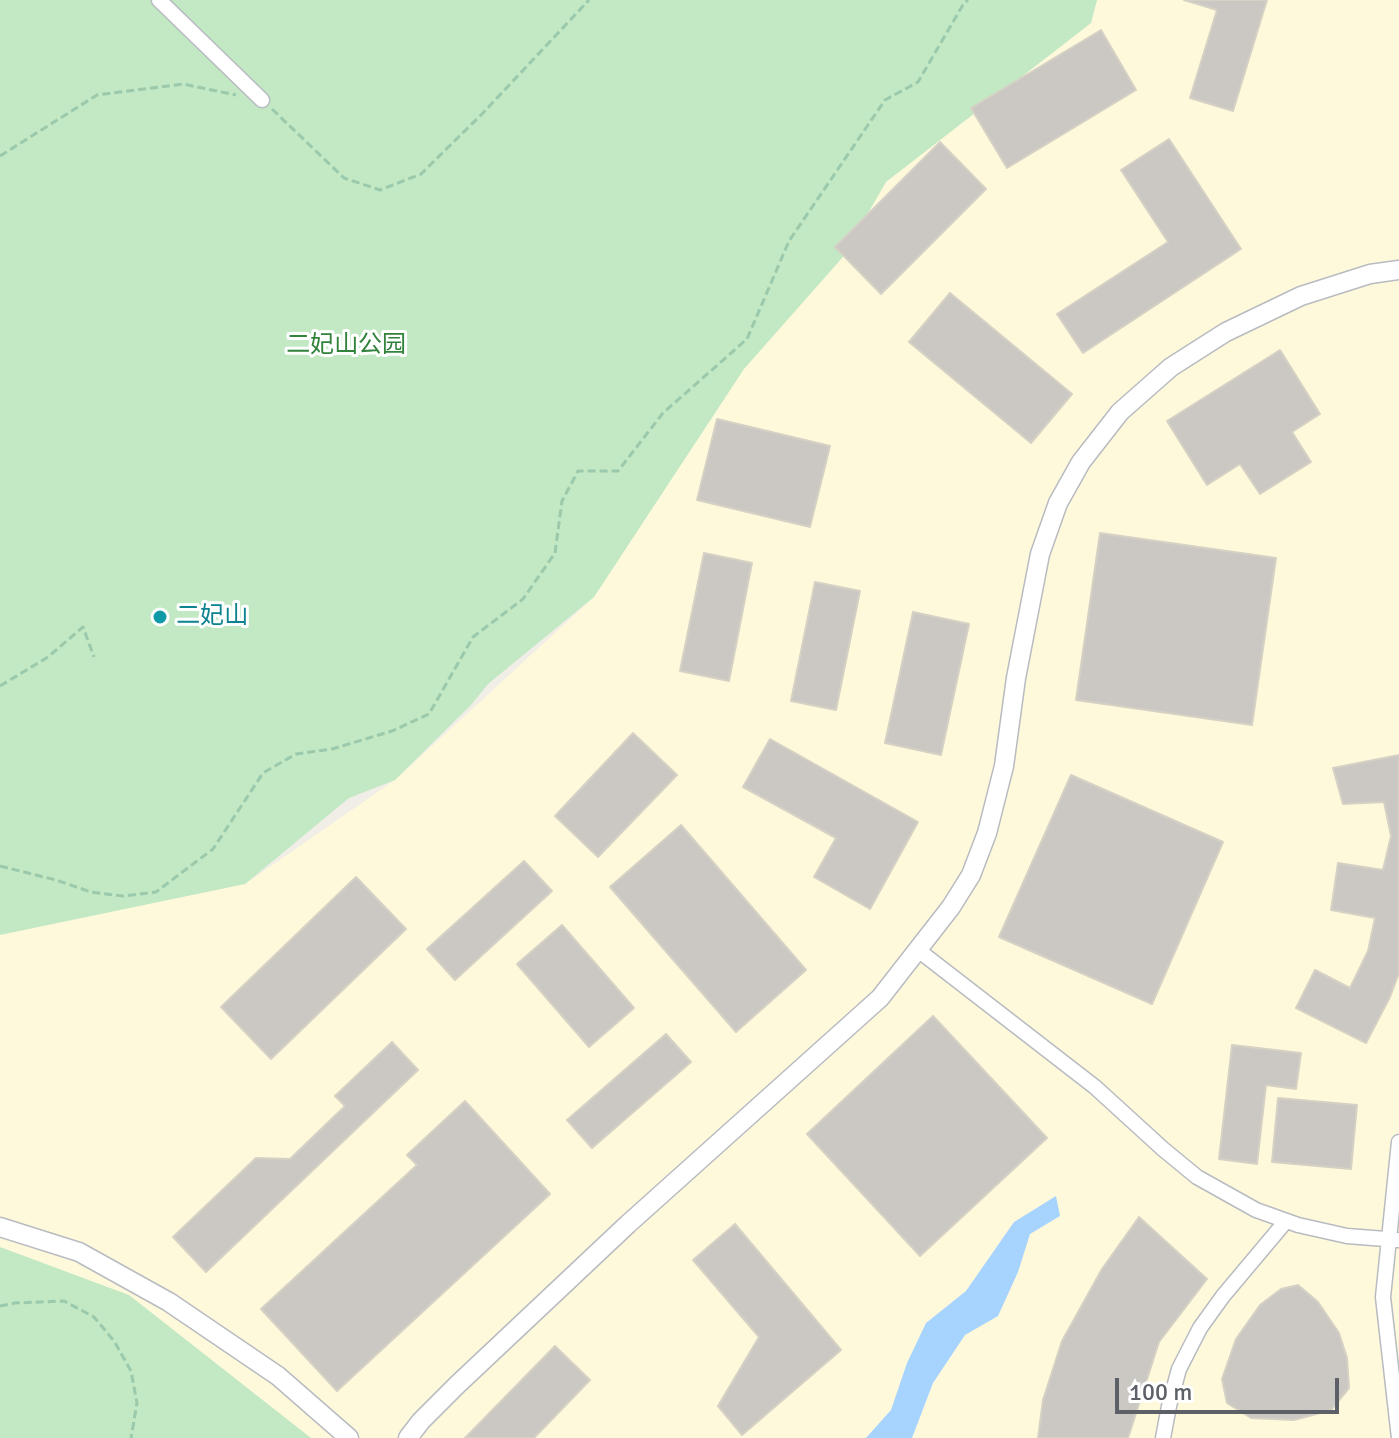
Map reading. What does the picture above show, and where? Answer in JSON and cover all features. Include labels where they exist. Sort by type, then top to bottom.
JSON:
[{"type":"street","points":[[159,0],[262,100]]},
{"type":"street","points":[[408,1438],[457,1385],[616,1235],[880,998],[951,907],[971,875],[987,833],[1004,766],[1016,678],[1040,554],[1058,503],[1081,462],[1120,412],[1171,367],[1226,332],[1301,296],[1370,274],[1399,270]]},
{"type":"street","points":[[918,950],[1095,1087],[1197,1177],[1256,1210],[1298,1225],[1347,1236],[1394,1240]]},
{"type":"street","points":[[1399,1142],[1394,1240],[1383,1297],[1399,1438]]},
{"type":"street","points":[[1163,1438],[1179,1369],[1200,1328],[1286,1221]]},
{"type":"street","points":[[0,1227],[79,1252],[169,1302],[278,1376],[349,1438]]},
{"type":"path","points":[[262,100],[344,178],[380,190],[421,174],[589,0]]},
{"type":"path","points":[[0,866],[91,892],[123,896],[156,892],[213,849],[263,773],[296,754],[332,749],[392,731],[429,714],[473,637],[523,599],[555,553],[562,501],[578,471],[618,471],[663,413],[747,339],[789,241],[885,100],[918,82],[968,0]]},
{"type":"path","points":[[0,156],[97,95],[183,84],[236,94]]},
{"type":"path","points":[[0,686],[48,657],[83,627],[94,657]]},
{"type":"path","points":[[0,1306],[64,1301],[94,1317],[114,1341],[131,1371],[137,1403],[131,1438]]},
{"type":"shaded area","points":[[1097,0],[1399,0],[1399,1438],[0,1438],[0,865],[245,884],[395,780],[594,597],[846,212],[1091,23]]},
{"type":"green space","name":"二妃山公园","points":[[0,0],[1097,0],[1091,23],[886,182],[842,258],[744,369],[594,597],[488,684],[471,705],[395,780],[349,798],[245,884],[0,935]]},
{"type":"green space","points":[[0,1247],[129,1295],[311,1438],[0,1438]]},
{"type":"water","points":[[1056,1196],[1060,1216],[1030,1234],[1018,1272],[998,1316],[965,1335],[933,1383],[912,1438],[866,1438],[891,1410],[907,1363],[926,1323],[966,1291],[1014,1222]]},
{"type":"building","points":[[1184,0],[1267,0],[1233,111],[1190,98],[1217,10]]},
{"type":"building","points":[[1101,30],[1136,90],[1007,168],[971,108]]},
{"type":"building","points":[[1169,139],[1241,249],[1083,353],[1057,314],[1168,242],[1121,170]]},
{"type":"building","points":[[940,142],[986,189],[881,294],[835,247]]},
{"type":"building","points":[[950,293],[1072,394],[1031,443],[909,342]]},
{"type":"building","points":[[1280,350],[1320,414],[1292,432],[1311,462],[1260,494],[1240,464],[1207,485],[1167,421]]},
{"type":"building","points":[[717,419],[830,446],[810,527],[697,500]]},
{"type":"building","points":[[1100,533],[1276,558],[1252,725],[1076,700]]},
{"type":"building","points":[[704,553],[752,563],[729,681],[680,671]]},
{"type":"building","points":[[815,582],[860,591],[836,710],[791,701]]},
{"type":"building","points":[[913,612],[969,624],[941,755],[885,743]]},
{"type":"building","points":[[633,733],[677,775],[598,857],[555,816]]},
{"type":"building","points":[[770,739],[918,822],[870,909],[814,877],[836,838],[743,787]]},
{"type":"building","points":[[1399,755],[1399,973],[1366,1043],[1296,1008],[1315,970],[1350,988],[1368,951],[1375,918],[1331,910],[1338,863],[1383,870],[1391,836],[1384,802],[1343,804],[1333,768]]},
{"type":"building","points":[[1071,775],[1223,842],[1152,1004],[999,937]]},
{"type":"building","points":[[681,825],[806,970],[736,1032],[610,887]]},
{"type":"building","points":[[524,861],[552,891],[455,980],[427,949]]},
{"type":"building","points":[[356,877],[406,929],[271,1059],[221,1007]]},
{"type":"building","points":[[562,925],[634,1008],[589,1047],[517,964]]},
{"type":"building","points":[[933,1016],[1047,1138],[920,1256],[807,1134]]},
{"type":"building","points":[[666,1034],[691,1062],[592,1148],[567,1120]]},
{"type":"building","points":[[392,1042],[418,1070],[206,1272],[173,1237],[256,1158],[290,1159],[345,1106],[335,1096]]},
{"type":"building","points":[[1232,1045],[1301,1053],[1296,1089],[1266,1085],[1257,1164],[1219,1159]]},
{"type":"building","points":[[1278,1098],[1357,1105],[1351,1169],[1272,1162]]},
{"type":"building","points":[[465,1101],[550,1194],[337,1391],[261,1309],[417,1165],[407,1155]]},
{"type":"building","points":[[1139,1217],[1207,1279],[1159,1342],[1128,1438],[1038,1438],[1043,1400],[1062,1341],[1102,1269]]},
{"type":"building","points":[[735,1224],[841,1350],[742,1435],[718,1406],[759,1337],[693,1260]]},
{"type":"building","points":[[1298,1285],[1318,1302],[1339,1333],[1347,1358],[1349,1388],[1331,1410],[1294,1420],[1251,1418],[1227,1403],[1222,1379],[1236,1339],[1260,1305],[1281,1289]]},
{"type":"building","points":[[555,1346],[590,1380],[534,1438],[465,1438]]},
{"type":"place","name":"二妃山","points":[[160,617]]}]
